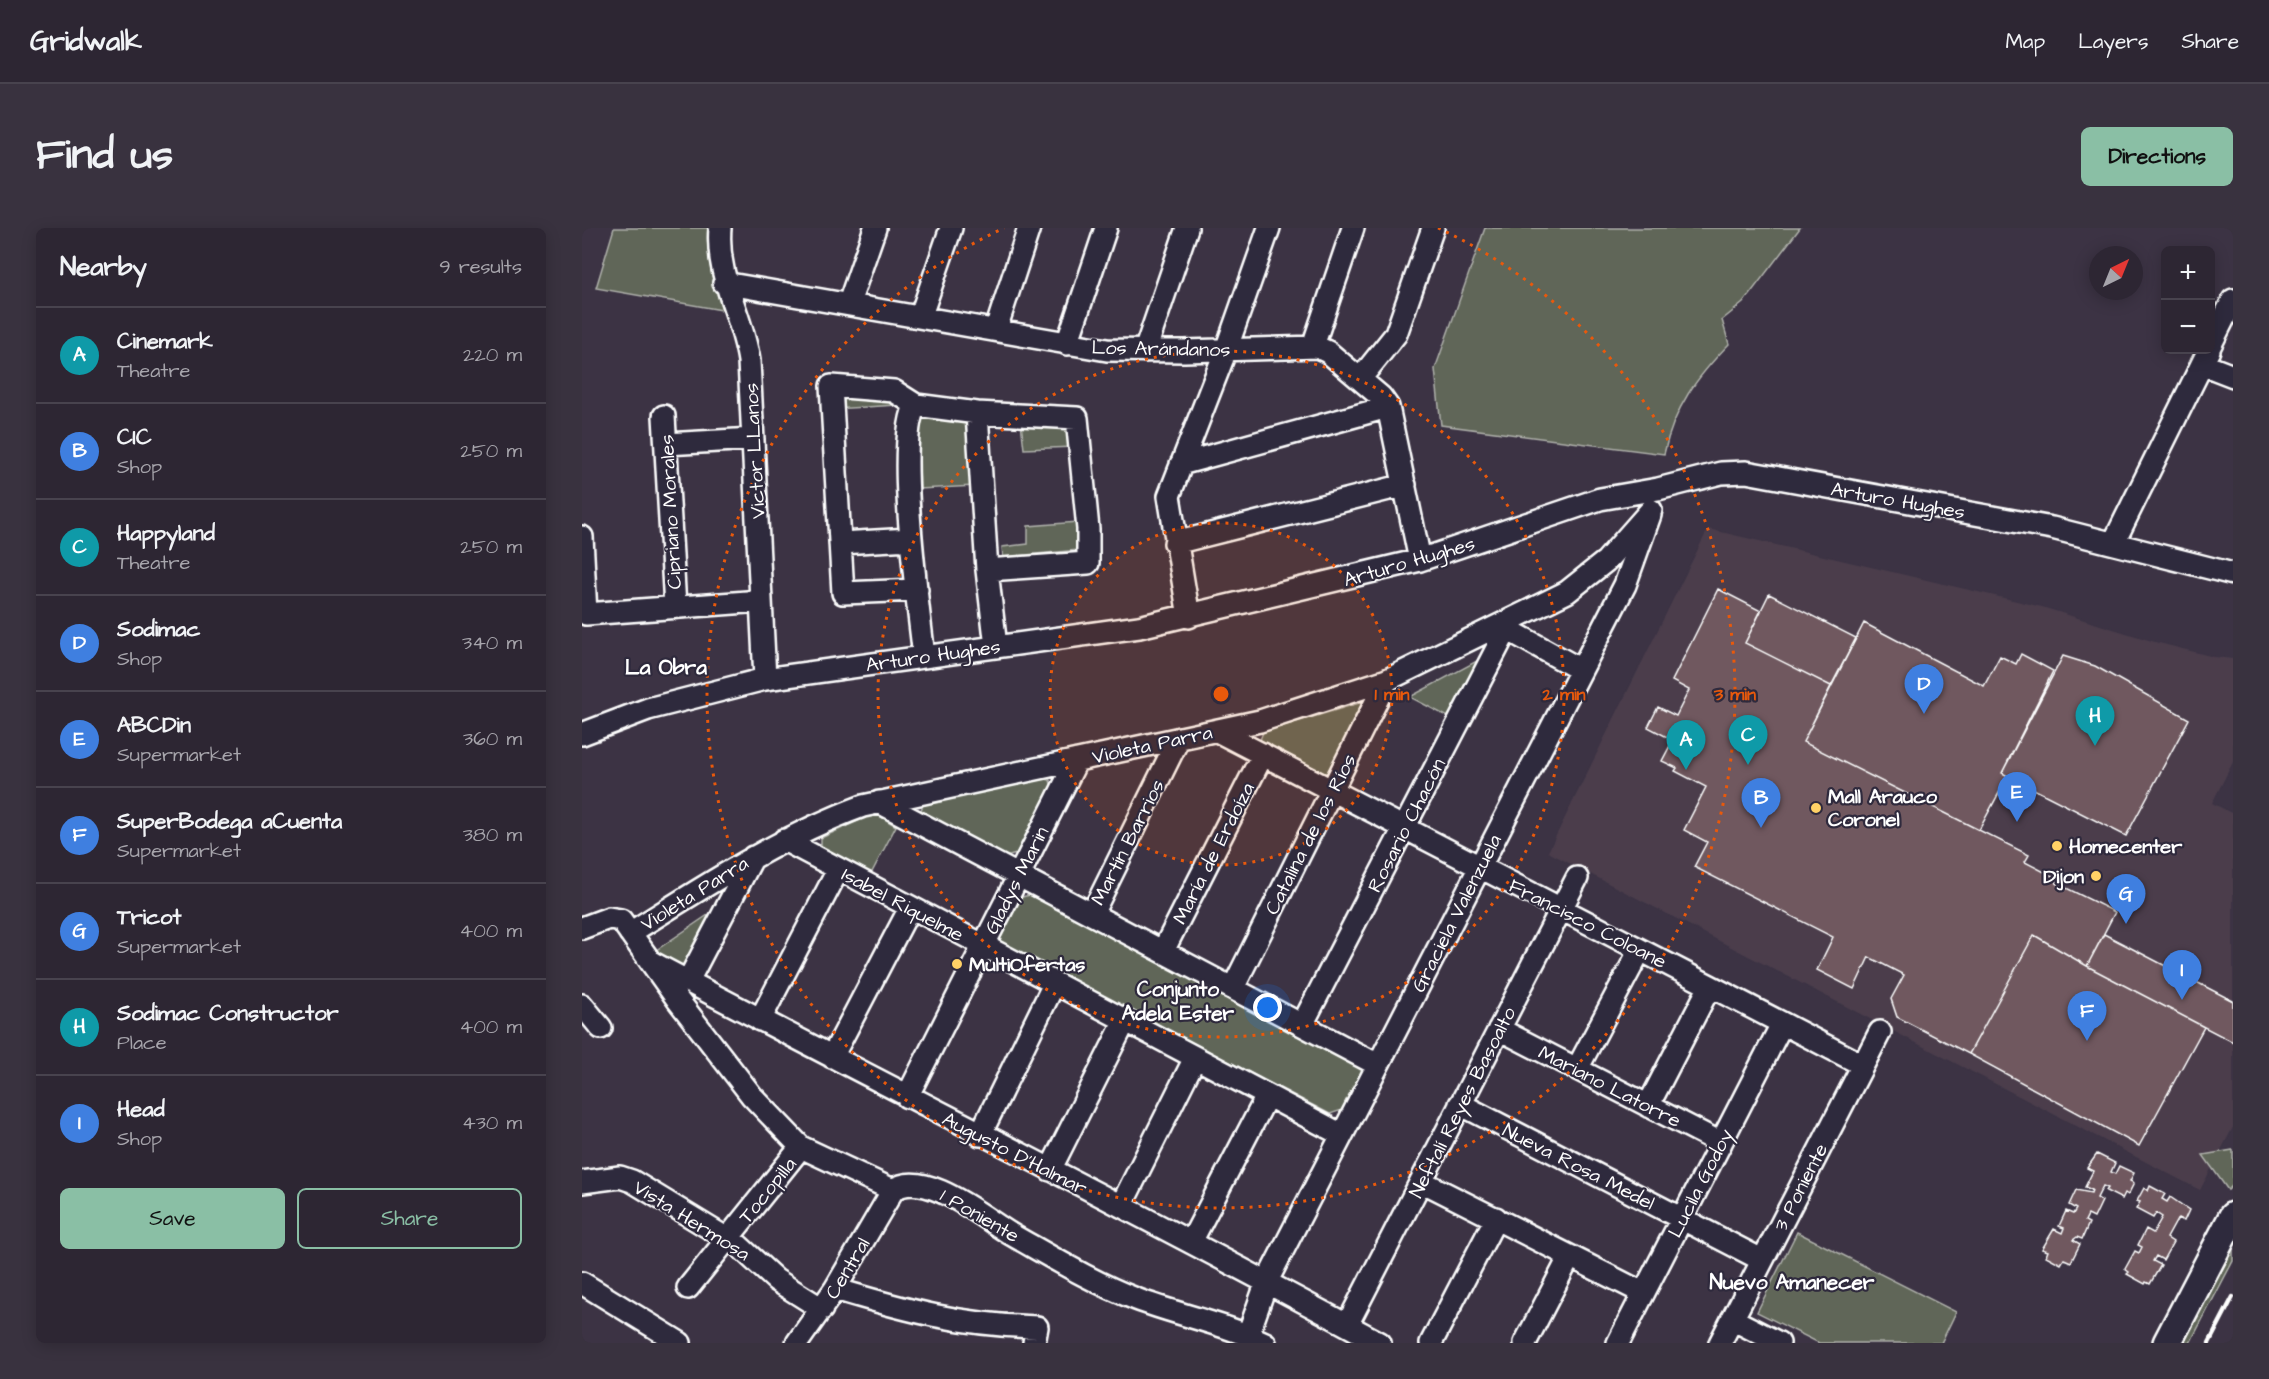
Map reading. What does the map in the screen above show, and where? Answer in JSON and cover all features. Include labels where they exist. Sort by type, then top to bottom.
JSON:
[{"type":"main road","points":[[2167,1343],[2233,1216]]},
{"type":"street","name":"Victor LLanos","points":[[720,228],[719,251],[724,283],[747,350],[765,679]]},
{"type":"street","points":[[921,315],[951,228]]},
{"type":"street","points":[[996,329],[1029,228]]},
{"type":"street","points":[[1067,344],[1106,228]]},
{"type":"street","points":[[1145,351],[1187,228]]},
{"type":"street","points":[[1189,617],[1168,496],[1226,350],[1269,228]]},
{"type":"street","points":[[1353,228],[1313,346],[1328,352],[1381,397],[1388,407],[1420,560]]},
{"type":"street","points":[[1360,379],[1396,334],[1433,228]]},
{"type":"street","points":[[849,303],[870,229]]},
{"type":"street","name":"Los Arándanos","points":[[724,283],[921,315],[1107,350],[1226,350],[1313,346]]},
{"type":"street","points":[[2215,337],[2233,300]]},
{"type":"street","points":[[2114,542],[2207,354]]},
{"type":"street","points":[[2208,354],[2233,376]]},
{"type":"street","points":[[917,590],[843,593],[831,386],[894,391],[916,405],[977,413],[1077,418],[1088,529],[1088,563],[987,570]]},
{"type":"street","points":[[916,405],[907,424],[910,539],[924,657]]},
{"type":"street","points":[[1181,464],[1388,407]]},
{"type":"street","points":[[977,413],[987,570],[996,647]]},
{"type":"street","name":"Cipriano Morales","points":[[664,416],[675,607]]},
{"type":"street","points":[[666,444],[753,439]]},
{"type":"street","name":"Arturo Hughes","points":[[582,734],[648,709],[765,679],[1139,627],[1189,617],[1420,560],[1600,499],[1658,489],[1721,473],[1746,472],[2052,528],[2233,574]]},
{"type":"street","points":[[1175,543],[1405,485]]},
{"type":"street","name":"Graciela Valenzuela","points":[[1256,1339],[1267,1281],[1634,566],[1658,489]]},
{"type":"street","name":"Violeta Parra","points":[[630,933],[753,856],[847,812],[879,802],[1217,731],[1292,712],[1387,680],[1505,627],[1582,581],[1606,561],[1651,510]]},
{"type":"street","points":[[582,537],[586,614],[761,601]]},
{"type":"street","points":[[841,543],[910,539]]},
{"type":"street","points":[[1505,627],[1581,670]]},
{"type":"street","name":"Rosario Chacón","points":[[1302,1025],[1505,627]]},
{"type":"street","name":"Catalina de los Ríos","points":[[1233,988],[1387,680]]},
{"type":"street","name":"Francisco Coloane","points":[[1217,731],[1863,1065]]},
{"type":"street","name":"Martín Barrios","points":[[1092,914],[1179,738]]},
{"type":"street","name":"María de Erdoíza","points":[[1163,951],[1263,754]]},
{"type":"street","name":"Gladys Marin","points":[[907,1097],[1077,760]]},
{"type":"street","points":[[879,802],[1378,1065]]},
{"type":"street","name":"Isabel Riquelme","points":[[784,840],[1342,1135]]},
{"type":"street","points":[[688,981],[753,856]]},
{"type":"street","points":[[760,1020],[838,870]]},
{"type":"street","name":"Neftalí Reyes Basoalto","points":[[1347,1325],[1577,878]]},
{"type":"street","points":[[832,1058],[910,908]]},
{"type":"street","points":[[582,928],[609,918],[621,920],[752,1096],[801,1147],[893,1190]]},
{"type":"street","points":[[1576,1069],[1640,950]]},
{"type":"street","name":"Augusto D'Halmar","points":[[651,962],[980,1135],[1267,1281],[1380,1343]]},
{"type":"street","points":[[980,1135],[1054,984]]},
{"type":"street","points":[[1648,1106],[1710,986]]},
{"type":"street","points":[[582,1005],[601,1028]]},
{"type":"street","points":[[1050,1170],[1125,1021]]},
{"type":"street","name":"Lucila Godoy","points":[[1618,1343],[1782,1024]]},
{"type":"street","name":"Mariano Latorre","points":[[1499,1029],[1721,1143]]},
{"type":"street","name":"3 Poniente","points":[[1720,1343],[1880,1032]]},
{"type":"street","points":[[1120,1206],[1196,1058]]},
{"type":"street","points":[[1191,1242],[1267,1096]]},
{"type":"street","name":"Nueva Rosa Medel","points":[[1460,1104],[1762,1260]]},
{"type":"street","name":"Tocopilla","points":[[688,1288],[801,1147]]},
{"type":"street","name":"Vista Hermosa","points":[[582,1182],[620,1177],[632,1181],[739,1246],[793,1292],[822,1309]]},
{"type":"street","points":[[1421,1180],[1643,1293]]},
{"type":"street","name":"1 Poniente","points":[[893,1190],[909,1183],[932,1188],[967,1205],[1014,1236],[1122,1293],[1256,1339]]},
{"type":"street","name":"Central","points":[[797,1343],[835,1289],[893,1190]]},
{"type":"street","points":[[1431,1343],[1496,1218]]},
{"type":"street","points":[[1526,1343],[1570,1256]]},
{"type":"street","points":[[582,1283],[680,1343]]},
{"type":"street","points":[[835,1289],[914,1313],[1036,1335]]},
{"type":"street","points":[[1732,1319],[1779,1343]]},
{"type":"shaded area","points":[[1708,529],[2042,607],[2155,642],[2214,657],[2233,659],[2233,762],[2212,803],[2233,814],[2233,1127],[2200,1190],[1548,852]]},
{"type":"green space","points":[[614,228],[708,228],[709,259],[722,310],[596,288]]},
{"type":"green space","points":[[1485,228],[1800,228],[1743,303],[1722,320],[1729,344],[1688,394],[1668,437],[1664,454],[1441,425],[1435,369]]},
{"type":"green space","points":[[833,381],[891,388],[897,405],[834,409]]},
{"type":"green space","points":[[916,411],[969,415],[975,486],[919,489],[910,424]]},
{"type":"green space","points":[[1073,420],[1074,447],[1024,449],[1021,423]]},
{"type":"green space","points":[[1078,522],[1079,550],[1003,557],[1002,547],[1028,544],[1028,526]]},
{"type":"green space","points":[[1486,656],[1452,719],[1410,697]]},
{"type":"green space","points":[[1366,701],[1329,772],[1324,774],[1260,740],[1263,732]]},
{"type":"green space","points":[[1042,778],[1050,780],[1052,788],[1016,854],[1006,857],[924,815],[921,810],[923,805]]},
{"type":"green space","points":[[875,813],[896,826],[871,874],[821,850],[821,838]]},
{"type":"green space","points":[[1030,895],[1358,1066],[1363,1070],[1342,1110],[1330,1114],[998,942],[1022,897]]},
{"type":"green space","points":[[724,904],[684,975],[667,967],[655,951]]},
{"type":"green space","points":[[2233,1150],[2233,1185],[2228,1190],[2203,1155]]},
{"type":"green space","points":[[1797,1232],[1956,1312],[1941,1343],[1819,1343],[1757,1312]]},
{"type":"green space","points":[[2233,1240],[2233,1261],[2190,1343],[2179,1343]]},
{"type":"building","name":"Mall Arauco Coronel","points":[[1718,589],[1761,611],[1745,643],[1831,686],[1803,742],[2029,855],[2025,862],[2058,879],[2056,883],[2115,912],[2087,966],[2034,935],[1969,1054],[1897,1017],[1891,999],[1904,975],[1869,957],[1854,989],[1817,970],[1833,937],[1694,867],[1707,842],[1684,830],[1706,787],[1675,771],[1677,768],[1662,761],[1673,740],[1648,727],[1658,707],[1676,716],[1689,690],[1672,681]]},
{"type":"building","points":[[1769,594],[1856,638],[1831,686],[1745,643]]},
{"type":"building","points":[[1864,623],[1984,686],[2000,656],[2016,664],[2021,654],[2053,671],[2002,773],[2008,776],[1979,830],[1803,742]]},
{"type":"building","points":[[2063,656],[2095,666],[2189,719],[2126,836],[2002,773]]},
{"type":"building","points":[[2104,934],[2233,1001],[2233,1042],[2087,966]]},
{"type":"building","points":[[2034,935],[2087,966],[2204,1027],[2139,1146],[1969,1054]]},
{"type":"building","points":[[2097,1154],[2115,1163],[2111,1172],[2115,1174],[2119,1166],[2134,1173],[2130,1181],[2134,1183],[2128,1195],[2125,1193],[2122,1199],[2106,1191],[2108,1188],[2103,1186],[2097,1198],[2102,1201],[2094,1218],[2088,1215],[2085,1221],[2089,1223],[2082,1239],[2077,1237],[2073,1240],[2080,1244],[2071,1262],[2064,1259],[2061,1264],[2046,1256],[2048,1251],[2042,1249],[2054,1229],[2062,1233],[2064,1228],[2059,1226],[2066,1211],[2073,1214],[2076,1209],[2069,1205],[2076,1190],[2091,1193],[2092,1190],[2085,1187],[2093,1171],[2087,1168]]},
{"type":"building","points":[[2150,1186],[2165,1194],[2162,1199],[2167,1202],[2170,1197],[2189,1210],[2184,1221],[2178,1218],[2167,1238],[2173,1242],[2163,1260],[2156,1256],[2153,1261],[2161,1265],[2150,1284],[2146,1282],[2145,1284],[2127,1274],[2129,1272],[2125,1269],[2135,1251],[2139,1253],[2142,1247],[2138,1245],[2146,1229],[2153,1233],[2162,1217],[2156,1213],[2153,1218],[2136,1209],[2140,1202],[2137,1201],[2144,1188],[2148,1191]]},
{"type":"railway","points":[[2209,1343],[2233,1297]]},
{"type":"place","name":"Sodimac","points":[[1924,714]]},
{"type":"place","name":"Sodimac Constructor","points":[[2095,746]]},
{"type":"place","name":"Happyland","points":[[1748,765]]},
{"type":"place","name":"Cinemark","points":[[1686,770]]},
{"type":"place","name":"Mall Arauco Coronel","points":[[1816,808]]},
{"type":"place","name":"ABCDin","points":[[2017,822]]},
{"type":"place","name":"CIC","points":[[1761,828]]},
{"type":"place","name":"Homecenter","points":[[2057,846]]},
{"type":"place","name":"Dijon","points":[[2096,876]]},
{"type":"place","name":"Tricot","points":[[2126,924]]},
{"type":"place","name":"MultiOfertas","points":[[957,964]]},
{"type":"place","name":"Head","points":[[2182,1000]]},
{"type":"place","name":"SuperBodega aCuenta","points":[[2087,1041]]},
{"type":"district","name":"La Obra","points":[[666,667]]},
{"type":"district","name":"Conjunto Adela Ester","points":[[1178,1001]]},
{"type":"district","name":"Nuevo Amanecer","points":[[1792,1282]]}]
